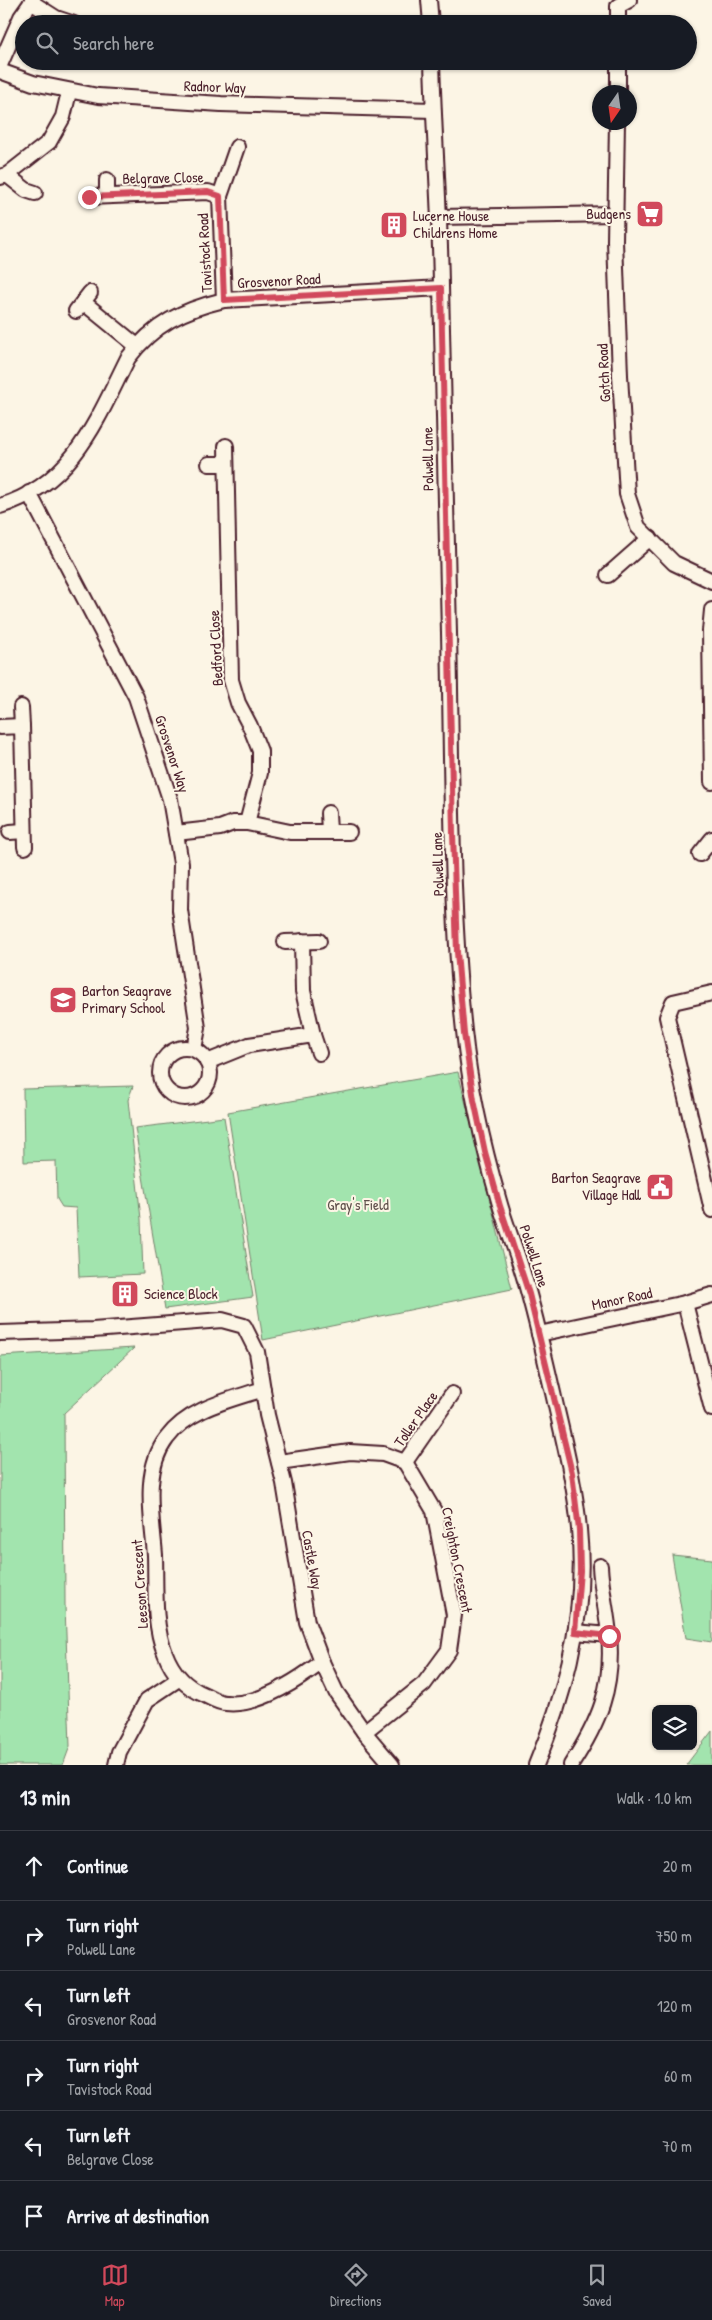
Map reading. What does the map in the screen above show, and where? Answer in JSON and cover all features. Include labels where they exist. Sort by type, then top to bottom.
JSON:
[{"type":"street","points":[[429,0],[430,15]]},
{"type":"street","points":[[22,15],[32,1],[52,15]]},
{"type":"street","points":[[619,15],[620,2]]},
{"type":"street","points":[[0,65],[15,31]]},
{"type":"street","name":"Radnor Way","points":[[0,70],[33,83],[69,92],[138,100],[433,110]]},
{"type":"street","name":"Polwell Lane","points":[[432,70],[441,288],[453,833],[457,952],[464,1034],[474,1100],[485,1152],[500,1206],[520,1263],[539,1334],[572,1473],[579,1530],[580,1571],[575,1632],[564,1687],[553,1724],[536,1765]]},
{"type":"street","points":[[618,70],[618,85]]},
{"type":"street","points":[[35,193],[26,190],[4,176],[49,142],[63,117],[69,92]]},
{"type":"street","name":"Gotch Road","points":[[617,130],[616,214],[620,375],[627,494],[638,527],[674,563],[712,581]]},
{"type":"street","name":"Tavistock Road","points":[[224,300],[220,196],[237,147]]},
{"type":"street","name":"Belgrave Close","points":[[107,180],[107,196]]},
{"type":"street","name":"Belgrave Close","points":[[89,197],[208,192],[220,196]]},
{"type":"street","points":[[439,217],[616,214]]},
{"type":"street","name":"Grosvenor Road","points":[[0,506],[48,482],[67,466],[81,448],[128,358],[137,346],[150,333],[193,307],[224,300],[441,288]]},
{"type":"street","points":[[83,302],[137,346]]},
{"type":"street","name":"Bedford Close","points":[[226,446],[231,680],[238,703],[260,751],[260,774],[246,823]]},
{"type":"street","points":[[209,464],[226,464]]},
{"type":"street","name":"Grosvenor Way","points":[[29,493],[136,697],[170,799],[181,863],[180,910],[198,1028],[194,1049]]},
{"type":"street","points":[[608,575],[650,538]]},
{"type":"street","points":[[712,610],[710,631],[712,782]]},
{"type":"street","points":[[21,707],[22,726],[17,832],[25,847]]},
{"type":"street","points":[[0,727],[22,726]]},
{"type":"street","points":[[328,813],[329,831]]},
{"type":"street","points":[[176,833],[212,829],[233,823],[246,823],[290,832],[349,832]]},
{"type":"street","points":[[700,854],[712,839]]},
{"type":"street","points":[[302,941],[303,991],[319,1053]]},
{"type":"street","points":[[285,942],[319,941]]},
{"type":"street","points":[[712,993],[673,1002],[667,1017],[712,1210]]},
{"type":"street","points":[[207,1062],[249,1045],[313,1035]]},
{"type":"street","points":[[176,1049],[194,1049],[207,1062],[209,1077],[206,1085],[196,1095],[184,1098],[174,1095],[166,1089],[160,1076],[164,1060],[176,1049]]},
{"type":"street","name":"Manor Road","points":[[539,1334],[685,1303],[712,1295]]},
{"type":"street","points":[[685,1303],[712,1409]]},
{"type":"street","name":"Castle Way","points":[[0,1333],[93,1330],[222,1320],[244,1326],[257,1352],[279,1462],[307,1622],[336,1692],[364,1732],[392,1765]]},
{"type":"street","name":"Leeson Crescent","points":[[263,1389],[218,1404],[185,1419],[167,1437],[154,1459],[151,1491],[158,1626],[164,1652],[184,1684],[226,1703],[256,1700],[300,1679],[322,1662]]},
{"type":"street","name":"Toller Place","points":[[405,1462],[452,1394]]},
{"type":"street","points":[[279,1462],[350,1452],[383,1454],[405,1462]]},
{"type":"street","name":"Creighton Crescent","points":[[364,1732],[424,1684],[449,1650],[454,1615],[434,1511],[405,1462]]},
{"type":"street","points":[[571,1765],[590,1735],[605,1701],[610,1664],[609,1636],[600,1566]]},
{"type":"street","points":[[575,1632],[609,1636]]},
{"type":"street","points":[[116,1765],[119,1752],[147,1700],[180,1678]]},
{"type":"green space","name":"Gray's Field","points":[[458,1072],[512,1289],[263,1340],[228,1112]]},
{"type":"green space","points":[[133,1086],[128,1100],[141,1219],[143,1274],[79,1277],[76,1208],[62,1207],[57,1199],[56,1161],[24,1162],[23,1089]]},
{"type":"green space","points":[[224,1117],[253,1297],[165,1309],[135,1128]]},
{"type":"green space","points":[[134,1348],[64,1413],[65,1606],[70,1746],[63,1765],[0,1765],[0,1356]]},
{"type":"green space","points":[[672,1555],[712,1559],[712,1642],[686,1638]]},
{"type":"green space","points":[[712,1731],[712,1765],[686,1765]]},
{"type":"place","name":"Budgens","points":[[650,214]]},
{"type":"place","name":"Lucerne House Childrens Home","points":[[394,225]]},
{"type":"place","name":"Barton Seagrave Primary School","points":[[63,1000]]},
{"type":"place","name":"Barton Seagrave Village Hall","points":[[660,1187]]},
{"type":"place","name":"Science Block","points":[[125,1294]]},
{"type":"route","points":[[89,197],[208,192],[220,196],[221,280],[224,300],[441,288],[453,833],[457,952],[464,1034],[474,1100],[485,1152],[500,1206],[529,1294],[572,1473],[579,1530],[580,1571],[575,1632],[609,1636]]}]
